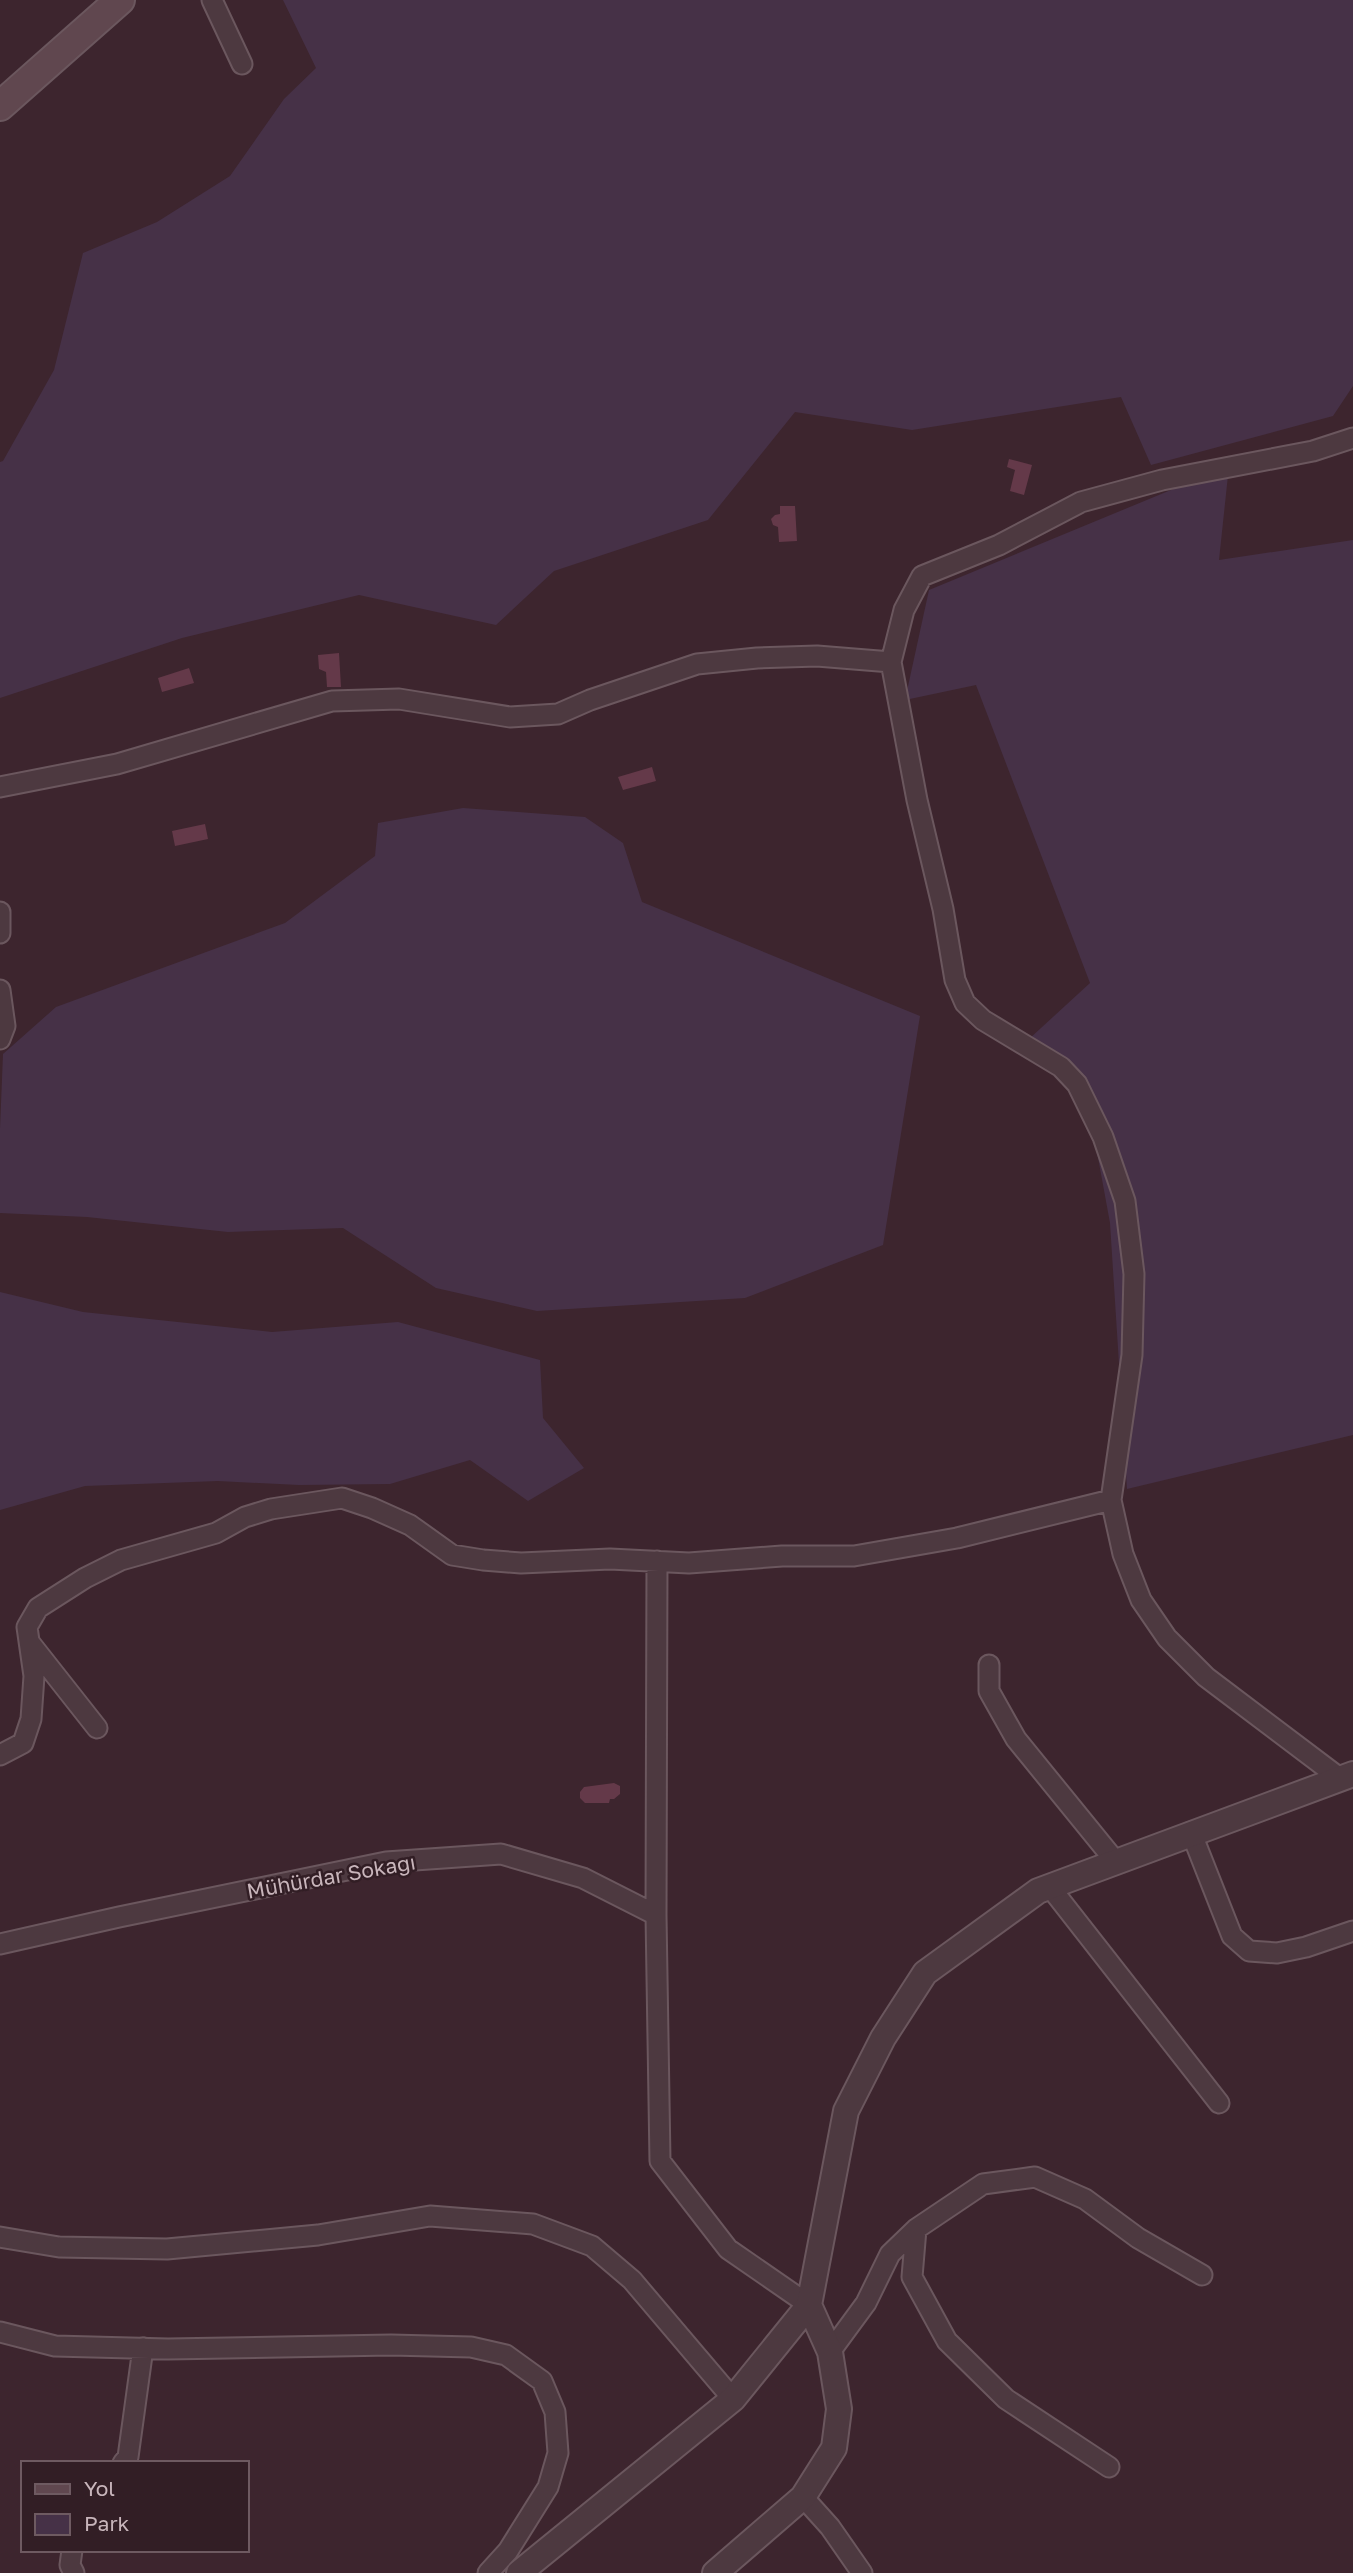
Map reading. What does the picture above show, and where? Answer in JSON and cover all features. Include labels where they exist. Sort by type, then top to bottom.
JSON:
[{"type":"main road","points":[[0,106],[121,0]]},
{"type":"street","points":[[212,0],[242,64]]},
{"type":"street","points":[[1347,1776],[1206,1677],[1167,1639],[1141,1600],[1123,1554],[1111,1500],[1132,1355],[1134,1274],[1125,1201],[1103,1137],[1077,1084],[1061,1067],[983,1020],[965,1003],[955,980],[943,909],[917,800],[891,662],[904,610],[922,576],[999,545],[1081,502],[1162,480],[1313,451],[1353,438]]},
{"type":"street","points":[[0,787],[117,764],[332,701],[399,699],[510,717],[558,713],[697,664],[817,656],[891,662]]},
{"type":"street","points":[[0,912],[0,933]]},
{"type":"street","points":[[0,990],[5,1026],[0,1039]]},
{"type":"street","points":[[0,1755],[23,1743],[31,1719],[34,1676],[27,1628],[38,1608],[85,1578],[121,1560],[216,1533],[245,1517],[271,1509],[342,1498],[410,1525],[452,1555],[521,1563],[610,1559],[689,1563],[782,1556],[855,1556],[957,1538],[1111,1500]]},
{"type":"street","points":[[657,1561],[656,1914],[660,2161],[728,2249],[809,2305],[830,2352],[839,2409],[834,2448],[803,2497],[715,2573]]},
{"type":"street","points":[[29,1642],[97,1728]]},
{"type":"street","points":[[989,1665],[989,1691],[1016,1739],[1116,1862]]},
{"type":"street","points":[[519,2573],[733,2399],[809,2305],[846,2111],[883,2038],[925,1973],[1038,1891],[1347,1776]]},
{"type":"street","points":[[1191,1832],[1232,1936],[1250,1951],[1277,1953],[1306,1947],[1353,1931]]},
{"type":"street","name":"Mühürdar Sokağı","points":[[0,1944],[386,1862],[501,1854],[583,1878],[656,1914]]},
{"type":"street","points":[[1050,1887],[1219,2103]]},
{"type":"street","points":[[830,2352],[866,2304],[890,2254],[916,2229],[983,2184],[1035,2177],[1085,2199],[1138,2238],[1202,2275]]},
{"type":"street","points":[[0,2237],[59,2247],[167,2249],[318,2235],[430,2216],[533,2224],[592,2246],[632,2280],[733,2399]]},
{"type":"street","points":[[916,2229],[912,2277],[947,2341],[1006,2399],[1109,2466]]},
{"type":"street","points":[[0,2332],[55,2346],[143,2348],[418,2345],[471,2347],[506,2355],[542,2381],[555,2412],[558,2453],[548,2487],[508,2551],[488,2573]]},
{"type":"street","points":[[125,2461],[128,2457],[143,2348]]},
{"type":"street","points":[[803,2497],[830,2526],[862,2573]]},
{"type":"street","points":[[72,2552],[70,2565],[74,2573]]},
{"type":"green space","points":[[283,0],[1353,0],[1353,386],[1333,416],[1151,465],[1121,397],[912,430],[795,412],[708,520],[554,571],[496,625],[359,595],[182,638],[0,698],[0,462],[54,370],[83,253],[157,222],[230,176],[284,99],[316,68]]},
{"type":"green space","points":[[1229,466],[1219,560],[1353,540],[1353,1435],[1127,1489],[1110,1223],[1086,1092],[1029,1039],[1090,983],[976,685],[905,700],[929,590]]},
{"type":"green space","points":[[463,808],[585,817],[623,843],[642,902],[920,1016],[883,1245],[745,1298],[537,1311],[436,1288],[343,1228],[228,1232],[87,1217],[0,1213],[3,1054],[56,1007],[285,923],[375,856],[378,823]]},
{"type":"green space","points":[[0,1292],[83,1312],[272,1332],[398,1322],[540,1360],[543,1418],[584,1468],[528,1501],[470,1460],[390,1484],[299,1485],[218,1481],[85,1486],[0,1510]]},
{"type":"shaded area","points":[[1009,459],[1032,465],[1024,495],[1010,491],[1015,470],[1007,467]]},
{"type":"shaded area","points":[[780,506],[795,506],[797,541],[779,542],[778,527],[773,525],[771,519],[780,514]]},
{"type":"shaded area","points":[[339,653],[341,687],[327,687],[326,672],[319,669],[318,655]]},
{"type":"shaded area","points":[[189,668],[194,683],[162,692],[158,678]]},
{"type":"shaded area","points":[[652,767],[656,781],[623,790],[618,777]]},
{"type":"shaded area","points":[[205,824],[208,839],[175,846],[172,831]]},
{"type":"shaded area","points":[[614,1783],[620,1786],[620,1794],[610,1799],[609,1803],[585,1803],[580,1798],[584,1787]]}]
